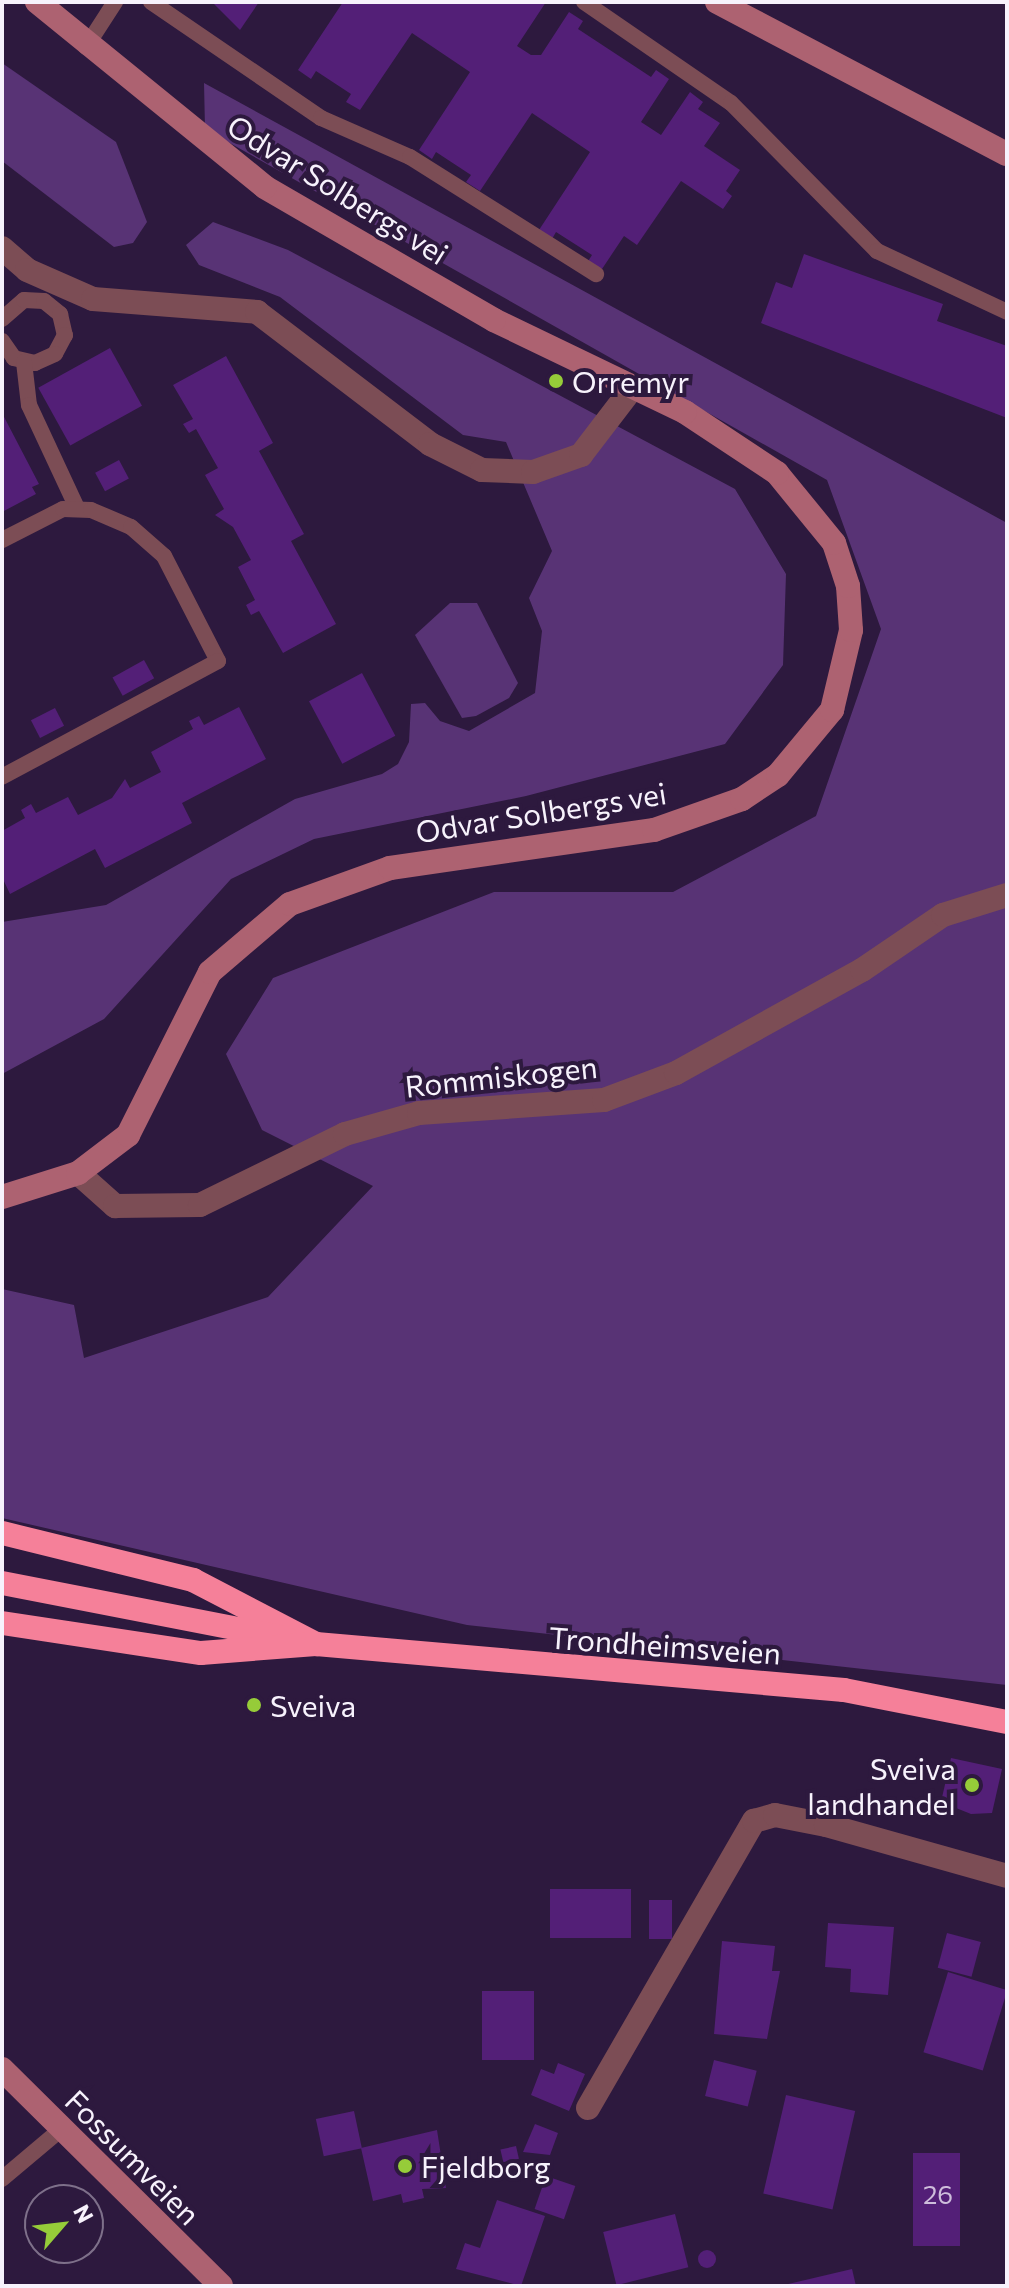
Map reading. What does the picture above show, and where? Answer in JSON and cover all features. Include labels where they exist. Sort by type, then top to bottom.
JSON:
[{"type":"highway","name":"Trondheimsveien","points":[[2,1533],[193,1580],[316,1644]]},
{"type":"highway","points":[[2,1583],[316,1644]]},
{"type":"highway","name":"Trondheimsveien","points":[[2,1623],[201,1653],[316,1644],[905,1696],[1007,1722]]},
{"type":"street","name":"Odvar Solbergs vei","points":[[2,1197],[78,1173],[128,1135],[146,1109],[210,972],[290,904],[390,868],[595,841],[702,817],[778,775],[809,744],[832,710],[851,630],[834,543],[777,473],[633,387],[342,235],[202,142],[86,47],[37,2]]},
{"type":"street","points":[[717,2],[1007,154]]},
{"type":"street","points":[[2,248],[47,291],[116,304],[257,312],[430,444],[482,470],[533,472],[581,455],[633,387]]},
{"type":"street","name":"Rommiskogen","points":[[78,1173],[115,1206],[200,1205],[345,1134],[419,1113],[604,1100],[676,1073],[862,970],[943,915],[1007,895]]},
{"type":"street","points":[[588,2108],[754,1821],[775,1815],[826,1825],[1007,1876]]},
{"type":"street","name":"Fossumveien","points":[[2,2069],[59,2131],[221,2286]]},
{"type":"lane","points":[[86,47],[115,2]]},
{"type":"lane","name":"Odvar Solbergs vei","points":[[151,2],[321,118],[410,157],[596,274]]},
{"type":"lane","points":[[584,2],[731,103],[864,242],[914,274],[1007,312]]},
{"type":"lane","points":[[2,319],[24,300],[47,291],[64,324],[61,346],[46,360],[24,362]]},
{"type":"lane","points":[[2,341],[24,362],[29,405],[77,508],[146,536],[164,556],[218,661],[2,777]]},
{"type":"lane","points":[[2,540],[77,508]]},
{"type":"lane","points":[[2,2179],[59,2131]]},
{"type":"shaded area","points":[[2,63],[116,142],[147,222],[133,243],[114,247],[2,161]]},
{"type":"shaded area","points":[[204,83],[1007,523],[1007,1685],[467,1625],[2,1518],[2,1289],[74,1305],[84,1358],[268,1297],[373,1186],[262,1130],[226,1054],[273,978],[494,892],[673,892],[816,816],[881,629],[827,480],[205,129]]},
{"type":"shaded area","points":[[213,222],[288,250],[735,489],[786,574],[783,665],[725,744],[526,796],[314,839],[231,879],[104,1019],[2,1074],[2,922],[106,905],[295,799],[382,774],[398,764],[409,742],[411,704],[425,703],[440,721],[469,731],[535,693],[542,631],[529,598],[552,551],[506,442],[463,435],[280,297],[199,265],[186,245]]},
{"type":"shaded area","points":[[450,603],[477,603],[518,683],[509,698],[476,716],[462,718],[415,635]]},
{"type":"building","points":[[212,2],[259,2],[240,30]]},
{"type":"building","points":[[343,2],[546,2],[517,46],[531,55],[541,55],[569,12],[583,21],[578,29],[651,77],[656,70],[669,79],[641,122],[661,135],[690,92],[703,102],[698,109],[720,123],[704,146],[740,170],[726,191],[732,196],[723,209],[681,181],[637,245],[624,236],[600,272],[587,263],[592,255],[556,232],[552,239],[539,230],[590,152],[532,113],[480,191],[466,182],[471,175],[436,152],[432,159],[419,150],[470,72],[412,33],[360,110],[346,102],[351,94],[316,71],[311,79],[298,70]]},
{"type":"building","points":[[804,254],[943,304],[937,321],[1007,346],[1007,418],[761,323],[776,282],[792,288]]},
{"type":"building","points":[[110,348],[142,406],[70,445],[38,388]]},
{"type":"building","points":[[226,356],[273,443],[259,451],[304,534],[291,541],[336,624],[283,653],[259,611],[251,615],[246,605],[255,600],[238,567],[251,560],[233,527],[215,515],[224,509],[205,475],[218,468],[196,429],[189,433],[183,424],[193,419],[173,385]]},
{"type":"building","points":[[2,413],[39,484],[32,487],[36,494],[2,512]]},
{"type":"building","points":[[119,460],[129,479],[105,491],[95,473]]},
{"type":"building","points":[[144,660],[154,678],[123,696],[113,677]]},
{"type":"building","points":[[362,673],[395,736],[342,764],[309,701]]},
{"type":"building","points":[[239,707],[266,759],[182,803],[192,823],[105,868],[95,849],[10,894],[2,877],[2,831],[25,818],[21,810],[31,804],[36,813],[68,797],[78,815],[112,798],[125,779],[130,788],[161,772],[151,752],[193,729],[189,721],[199,716],[204,725]]},
{"type":"building","points":[[55,708],[64,726],[40,738],[31,720]]},
{"type":"building","name":"Sveiva landhandel","points":[[951,1758],[1002,1769],[992,1813],[971,1814],[941,1802]]},
{"type":"building","points":[[550,1889],[631,1889],[631,1938],[550,1938]]},
{"type":"building","points":[[649,1900],[672,1900],[672,1939],[649,1939]]},
{"type":"building","points":[[828,1923],[894,1927],[888,1995],[850,1992],[851,1969],[825,1967]]},
{"type":"building","points":[[947,1933],[981,1942],[971,1977],[938,1968]]},
{"type":"building","points":[[722,1941],[775,1946],[772,1971],[780,1971],[767,2039],[714,2034]]},
{"type":"building","points":[[948,1972],[1007,1990],[983,2070],[923,2052]]},
{"type":"building","points":[[482,1991],[534,1991],[534,2060],[482,2060]]},
{"type":"building","points":[[714,2060],[757,2071],[748,2107],[705,2096]]},
{"type":"building","points":[[558,2063],[585,2074],[569,2111],[531,2095],[541,2069],[554,2074]]},
{"type":"building","points":[[786,2095],[855,2111],[832,2209],[763,2193]]},
{"type":"building","points":[[354,2111],[362,2148],[324,2156],[316,2119]]},
{"type":"building","points":[[535,2124],[558,2133],[550,2155],[523,2152]]},
{"type":"building","name":"Fjeldborg","points":[[437,2130],[446,2188],[422,2189],[424,2198],[403,2203],[401,2194],[373,2201],[361,2148]]},
{"type":"building","points":[[516,2146],[519,2159],[503,2162],[500,2150]]},
{"type":"building","points":[[913,2153],[960,2153],[960,2246],[913,2246]]},
{"type":"building","points":[[546,2176],[575,2186],[564,2219],[535,2209]]},
{"type":"building","points":[[497,2200],[545,2216],[521,2286],[456,2269],[465,2243],[480,2248]]},
{"type":"building","points":[[675,2214],[688,2267],[617,2285],[603,2232]]},
{"type":"building","points":[[703,2250],[711,2250],[716,2259],[714,2266],[703,2268],[698,2263],[698,2255]]},
{"type":"building","points":[[852,2269],[856,2286],[784,2286],[784,2285]]},
{"type":"place","name":"Orremyr","points":[[556,381]]},
{"type":"place","name":"Sveiva","points":[[254,1705]]},
{"type":"place","name":"Sveiva landhandel","points":[[972,1785]]},
{"type":"place","name":"Fjeldborg","points":[[405,2166]]}]
